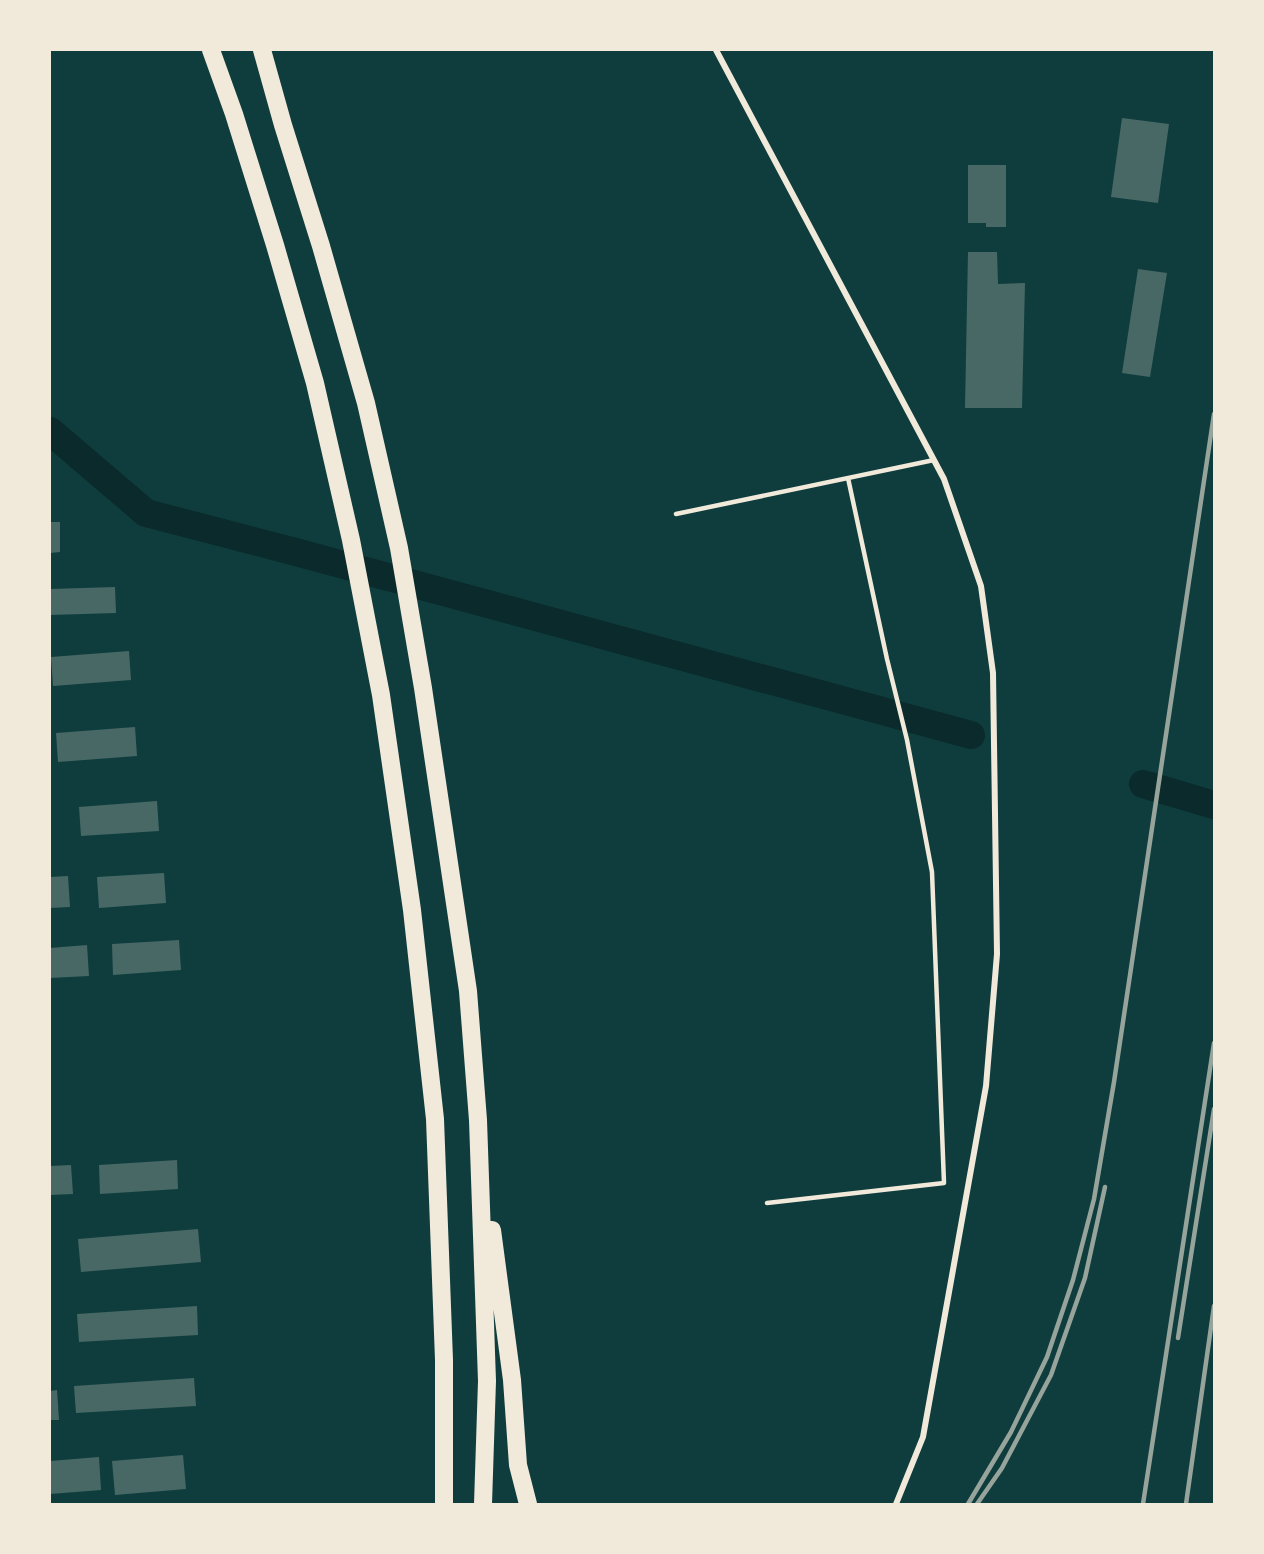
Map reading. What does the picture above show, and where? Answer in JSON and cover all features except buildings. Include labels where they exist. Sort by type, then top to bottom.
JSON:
[{"type":"highway","points":[[212,50],[275,245],[315,383],[351,540],[381,695],[412,910],[435,1119],[444,1360],[444,1504]]},
{"type":"highway","points":[[252,50],[283,125]]},
{"type":"highway","points":[[262,50],[366,403],[399,548],[423,688],[468,991],[478,1120],[487,1381],[483,1504]]},
{"type":"highway","points":[[478,1120],[512,1380],[518,1465],[528,1504]]},
{"type":"street","points":[[716,50],[945,479],[981,586],[993,673],[997,954],[986,1086],[923,1437],[896,1504]]},
{"type":"lane","points":[[676,514],[934,460]]},
{"type":"lane","points":[[767,1203],[945,1184],[932,872],[907,740],[886,659],[848,478]]},
{"type":"waterway","points":[[50,431],[146,513],[971,735]]},
{"type":"waterway","points":[[1143,784],[1214,805]]},
{"type":"railway","points":[[968,1504],[1011,1432],[1047,1357],[1073,1280],[1094,1199],[1114,1082],[1214,414]]},
{"type":"railway","points":[[1143,1504],[1214,1043]]},
{"type":"railway","points":[[1178,1338],[1214,1109]]},
{"type":"railway","points":[[977,1504],[1002,1468],[1051,1375],[1085,1278],[1105,1187]]},
{"type":"railway","points":[[1186,1504],[1214,1306]]}]
